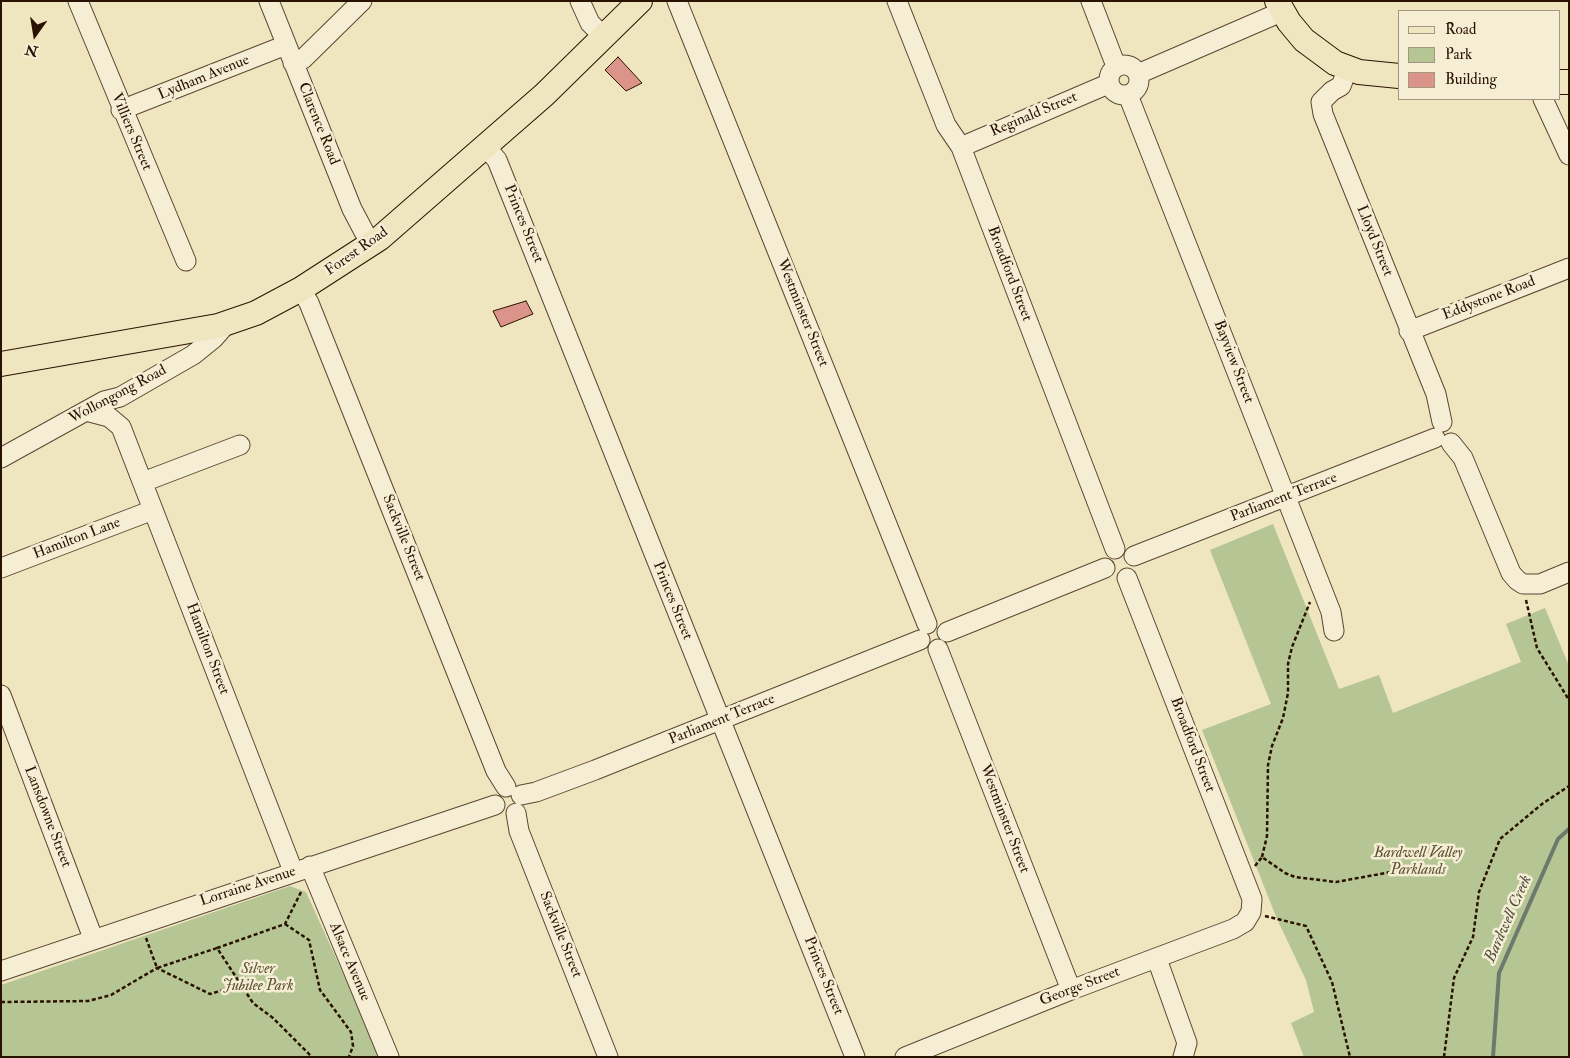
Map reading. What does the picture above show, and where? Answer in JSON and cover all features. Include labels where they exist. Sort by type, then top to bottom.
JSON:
[{"type":"main road","name":"Forest Road","points":[[1,364],[174,335],[228,322],[256,312],[301,289],[371,246],[544,95],[640,1]]},
{"type":"main road","points":[[1279,6],[1304,40],[1318,52],[1348,68],[1375,75],[1398,76]]},
{"type":"street","name":"Villiers Street","points":[[78,1],[186,261]]},
{"type":"street","name":"Clarence Road","points":[[269,1],[352,209],[371,246]]},
{"type":"street","points":[[293,64],[303,59],[362,1]]},
{"type":"street","points":[[580,1],[590,23],[604,37]]},
{"type":"street","name":"Westminster Street","points":[[677,1],[923,632]]},
{"type":"street","name":"Broadford Street","points":[[897,1],[946,125],[961,147],[1115,549]]},
{"type":"street","points":[[1091,1],[1116,66]]},
{"type":"street","points":[[1138,74],[1279,6]]},
{"type":"street","name":"Lydham Avenue","points":[[122,110],[286,45]]},
{"type":"street","points":[[1128,65],[1138,74],[1138,85],[1128,95],[1116,94],[1108,84],[1110,71],[1116,66],[1128,65]]},
{"type":"street","name":"Lloyd Street","points":[[1348,68],[1341,86],[1332,91],[1321,102],[1323,114],[1436,394],[1442,434],[1463,458],[1511,573],[1523,584]]},
{"type":"street","name":"Reginald Street","points":[[961,147],[1108,84]]},
{"type":"street","name":"Bayview Street","points":[[1128,95],[1322,588],[1331,612],[1334,631]]},
{"type":"street","points":[[1543,100],[1569,155]]},
{"type":"street","name":"Princes Street","points":[[486,147],[497,160],[855,1057]]},
{"type":"street","name":"Eddystone Road","points":[[1409,330],[1569,268]]},
{"type":"street","name":"Sackville Street","points":[[301,289],[310,304],[492,762],[513,791]]},
{"type":"street","name":"Wollongong Road","points":[[1,458],[104,401],[120,397],[193,354],[214,338],[228,322]]},
{"type":"street","name":"Hamilton Street","points":[[120,397],[121,427],[300,876]]},
{"type":"street","points":[[86,411],[109,417],[121,427]]},
{"type":"street","name":"Parliament Terrace","points":[[1134,556],[1442,434]]},
{"type":"street","points":[[143,482],[240,445]]},
{"type":"street","name":"Hamilton Lane","points":[[1,568],[153,510]]},
{"type":"street","points":[[1123,548],[1134,556],[1135,569],[1127,578],[1115,579],[1110,576],[1105,568],[1106,558],[1115,549],[1123,548]]},
{"type":"street","points":[[947,632],[1105,568]]},
{"type":"street","points":[[1523,584],[1540,584],[1569,572]]},
{"type":"street","name":"Broadford Street","points":[[1127,578],[1252,899],[1251,912]]},
{"type":"street","points":[[937,623],[947,632],[945,644],[938,649],[927,648],[923,632],[937,623]]},
{"type":"street","name":"Parliament Terrace","points":[[513,791],[536,792],[595,770],[720,721],[923,632]]},
{"type":"street","name":"Westminster Street","points":[[938,649],[1071,990]]},
{"type":"street","name":"Lansdowne Street","points":[[1,695],[93,938]]},
{"type":"street","points":[[513,791],[523,803],[516,813],[503,814],[495,805],[495,796],[513,791]]},
{"type":"street","name":"Lorraine Avenue","points":[[1,971],[93,938],[300,876],[495,805]]},
{"type":"street","name":"Sackville Street","points":[[516,813],[518,830],[608,1057]]},
{"type":"street","name":"Alsace Avenue","points":[[300,876],[389,1057]]},
{"type":"street","name":"George Street","points":[[905,1057],[1071,990],[1233,929],[1245,922],[1251,912]]},
{"type":"street","points":[[1157,959],[1187,1043],[1183,1057]]},
{"type":"path","points":[[1523,584],[1537,648],[1569,700]]},
{"type":"path","points":[[1244,879],[1262,857],[1267,836],[1268,765],[1272,746],[1283,718],[1288,693],[1288,664],[1292,647],[1313,593],[1322,588]]},
{"type":"path","points":[[1444,1057],[1454,978],[1473,937],[1479,892],[1500,839],[1542,804],[1569,786]]},
{"type":"path","points":[[1262,857],[1285,873],[1317,881],[1336,882],[1402,870]]},
{"type":"path","points":[[1,1002],[88,1002],[111,995],[157,968],[285,924],[301,892],[300,876]]},
{"type":"path","points":[[1251,912],[1306,926],[1332,982],[1350,1057]]},
{"type":"path","points":[[285,924],[309,940],[320,990],[350,1032],[353,1046],[349,1057]]},
{"type":"path","points":[[146,937],[157,968],[210,994],[240,985]]},
{"type":"path","points":[[217,948],[253,1003],[273,1018],[312,1057]]},
{"type":"green space","name":"Bardwell Valley Parklands","points":[[1273,524],[1339,689],[1379,675],[1393,713],[1521,662],[1506,624],[1545,608],[1569,666],[1569,1057],[1304,1057],[1291,1023],[1314,1012],[1306,980],[1277,919],[1202,730],[1271,704],[1210,550]]},
{"type":"green space","name":"Silver Jubilee Park","points":[[290,886],[306,892],[381,1057],[1,1057],[1,985]]},
{"type":"building","points":[[618,57],[642,83],[626,91],[605,70]]},
{"type":"building","points":[[526,301],[533,314],[501,327],[493,311]]},
{"type":"waterway","name":"Bardwell Creek","points":[[1493,1057],[1499,973],[1558,839],[1569,829]]}]
